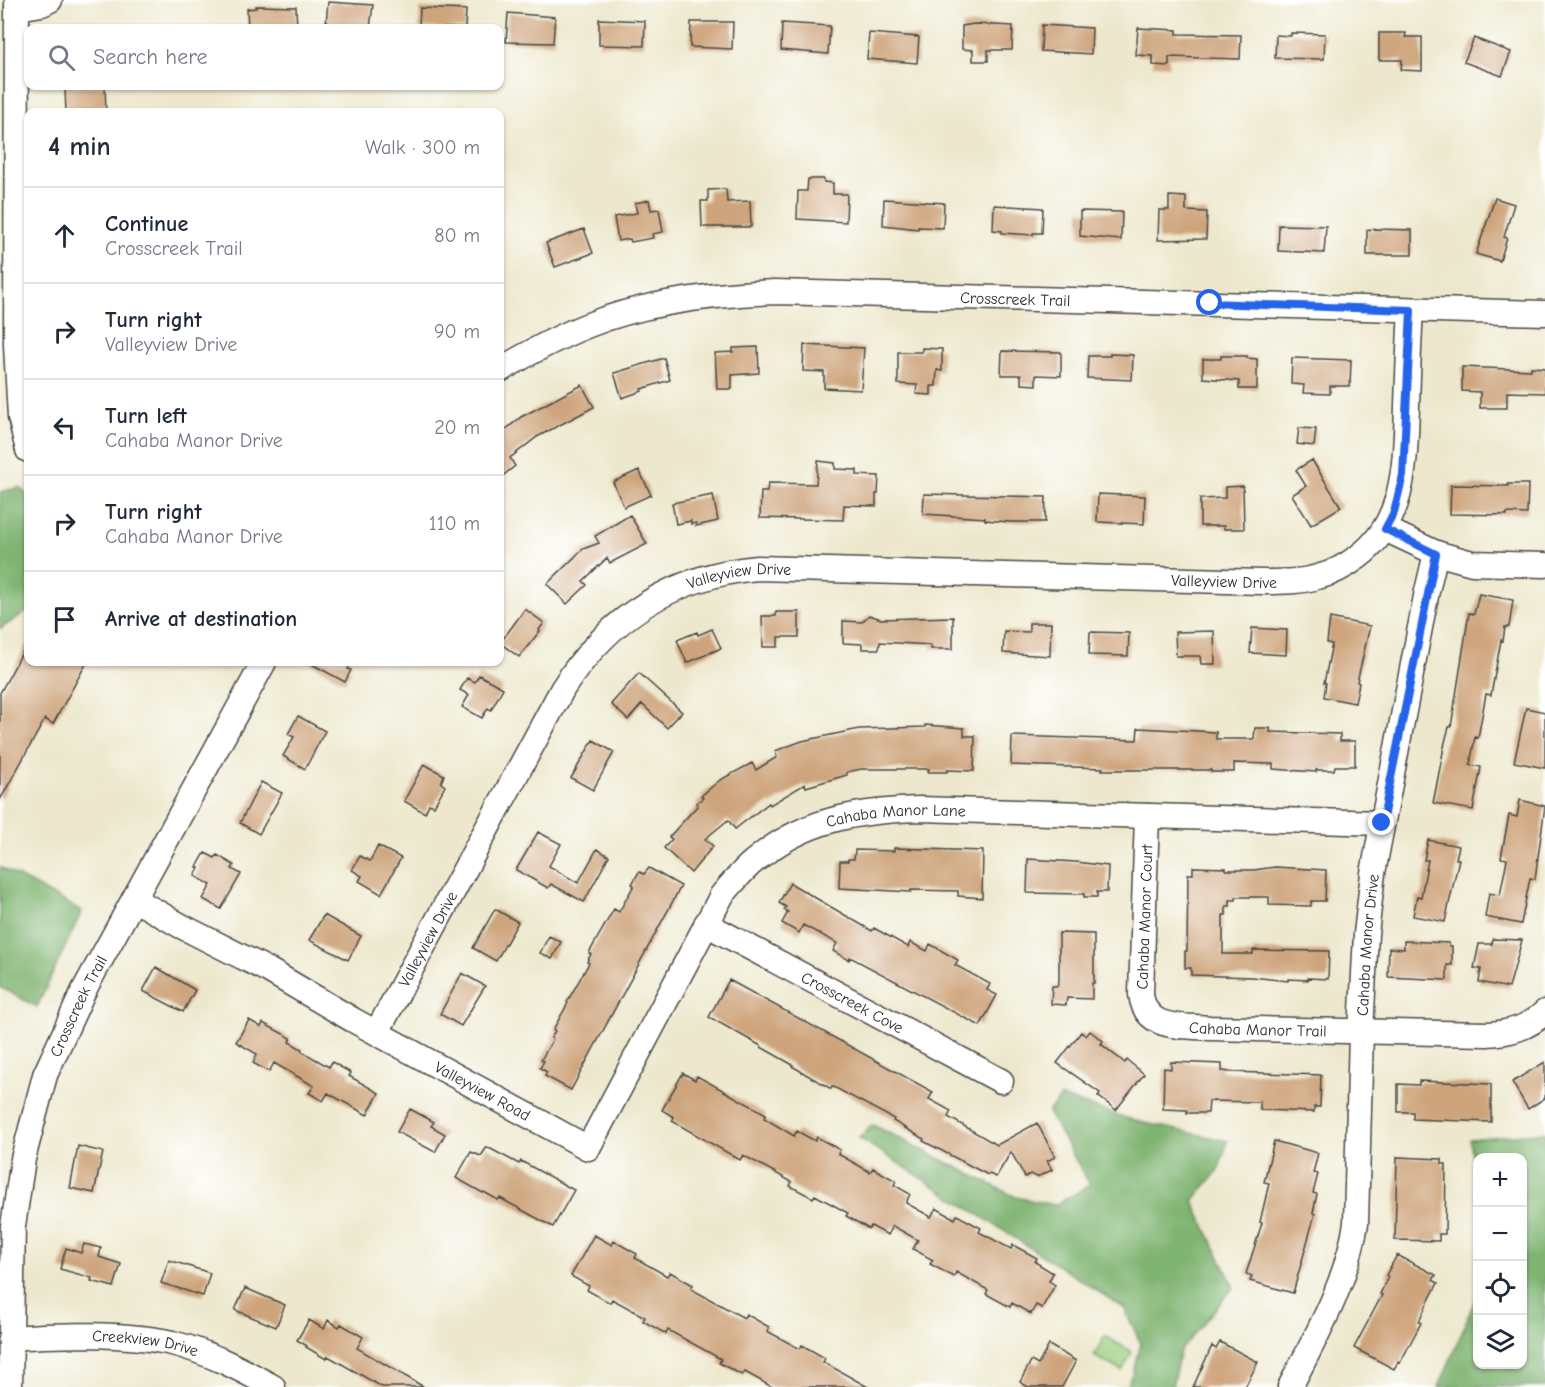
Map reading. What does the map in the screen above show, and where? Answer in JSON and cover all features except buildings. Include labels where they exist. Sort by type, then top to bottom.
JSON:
[{"type":"street","points":[[24,434],[20,417],[16,345],[17,4],[42,4],[50,0]]},
{"type":"street","name":"Crosscreek Trail","points":[[504,368],[526,354],[587,326],[608,319],[658,305],[738,293],[776,292],[1545,313]]},
{"type":"street","name":"Valleyview Drive","points":[[377,1032],[569,678],[593,648],[639,607],[664,592],[729,570],[779,567],[1203,580],[1298,581],[1322,576],[1346,565],[1366,551],[1385,529],[1394,512],[1403,475],[1411,310]]},
{"type":"street","points":[[1385,529],[1436,554],[1472,563],[1545,565]]},
{"type":"street","name":"Cahaba Manor Drive","points":[[1290,1387],[1327,1314],[1345,1274],[1352,1250],[1356,1223],[1366,934],[1373,873],[1436,554]]},
{"type":"street","name":"Crosscreek Trail","points":[[10,1387],[13,1227],[23,1159],[45,1075],[84,990],[262,666]]},
{"type":"street","name":"Cahaba Manor Lane","points":[[588,1148],[722,895],[752,862],[783,840],[817,823],[876,811],[920,809],[1382,823]]},
{"type":"street","name":"Cahaba Manor Court","points":[[1147,816],[1141,994],[1142,1007],[1148,1015]]},
{"type":"street","points":[[134,899],[181,926],[268,970],[377,1032]]},
{"type":"street","name":"Crosscreek Cove","points":[[706,924],[1001,1081]]},
{"type":"street","name":"Cahaba Manor Trail","points":[[1148,1015],[1161,1023],[1210,1028],[1502,1033],[1527,1026],[1545,1012]]},
{"type":"street","name":"Valleyview Road","points":[[377,1032],[588,1148]]},
{"type":"street","name":"Creekview Drive","points":[[10,1338],[108,1337],[170,1343],[219,1359],[273,1387]]},
{"type":"green space","points":[[20,487],[24,492],[24,614],[0,629],[0,492]]},
{"type":"green space","points":[[0,867],[82,911],[37,1007],[0,987]]},
{"type":"green space","points":[[1061,1097],[1136,1121],[1228,1141],[1218,1171],[1193,1201],[1234,1287],[1180,1351],[1172,1387],[1126,1387],[1141,1344],[1124,1308],[859,1138],[873,1125],[1016,1197],[1055,1205],[1090,1185],[1048,1112]]},
{"type":"green space","points":[[1545,1132],[1545,1387],[1439,1387],[1473,1305],[1473,1369],[1527,1369],[1527,1153],[1473,1153],[1473,1167],[1470,1139]]},
{"type":"green space","points":[[1105,1336],[1132,1352],[1122,1371],[1094,1356]]},
{"type":"route","points":[[1210,303],[1411,310],[1403,475],[1394,512],[1385,529],[1436,554],[1382,823]]}]
